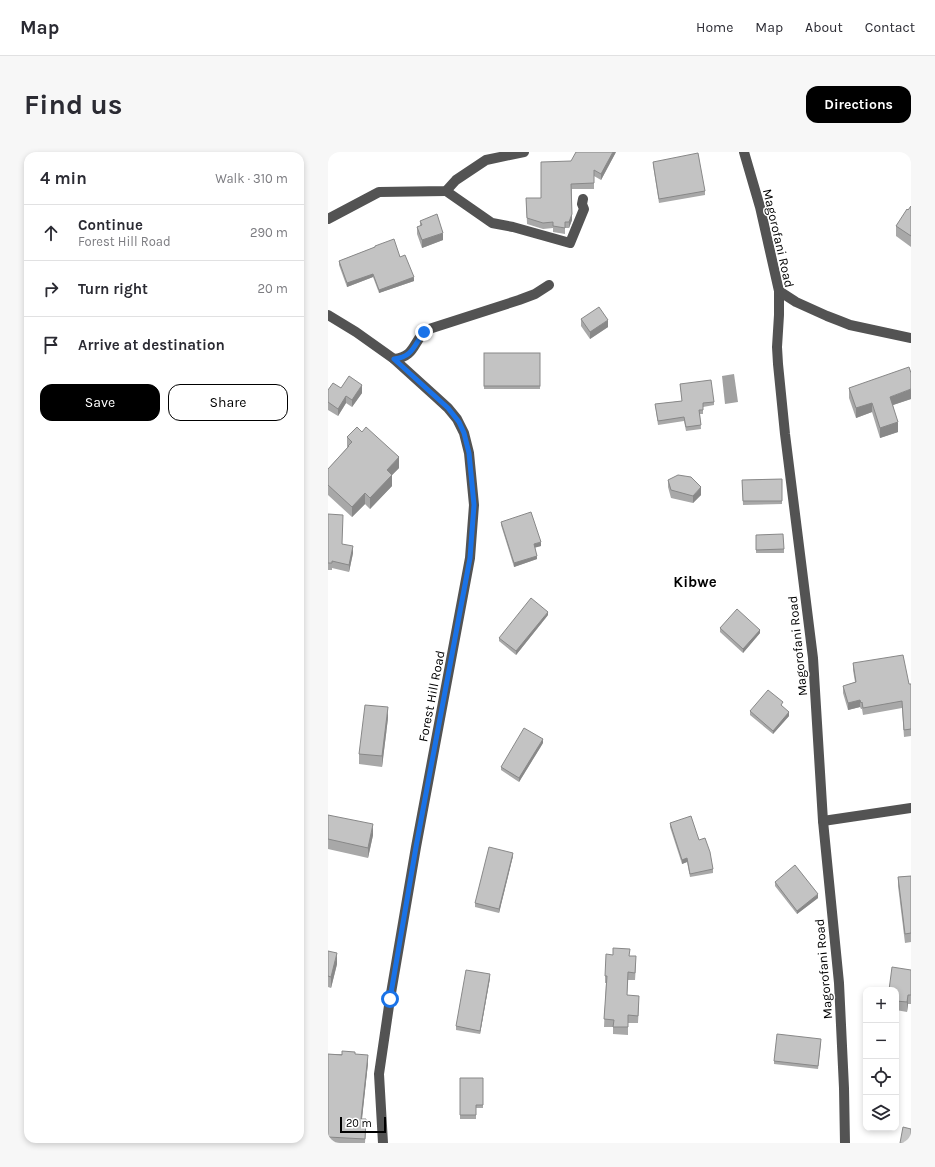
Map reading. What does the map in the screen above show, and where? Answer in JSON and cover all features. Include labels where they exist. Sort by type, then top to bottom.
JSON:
[{"type":"street","points":[[446,191],[456,180],[486,160],[524,152]]},
{"type":"street","name":"Magorofani Road","points":[[744,152],[760,207],[779,291],[777,347],[778,364],[785,434],[813,658],[823,821],[839,983],[845,1143]]},
{"type":"street","points":[[328,219],[379,192],[446,191],[492,223],[513,227],[570,243],[584,209],[582,204],[583,198]]},
{"type":"street","points":[[394,359],[407,356],[426,330],[535,294],[549,285]]},
{"type":"street","points":[[779,291],[796,302],[850,325],[911,338]]},
{"type":"street","name":"Forest Hill Road","points":[[328,315],[356,332],[394,359],[448,408],[459,422],[464,433],[469,453],[474,505],[470,558],[416,847],[390,999],[379,1074],[383,1143]]},
{"type":"street","points":[[823,821],[911,808]]},
{"type":"shaded area","points":[[734,374],[738,402],[725,404],[722,376]]},
{"type":"building","points":[[576,152],[613,152],[601,174],[594,170],[594,183],[571,184],[572,214],[569,222],[565,222],[565,228],[553,226],[553,222],[543,223],[527,218],[526,198],[541,198],[541,162],[571,161]]},
{"type":"building","points":[[698,153],[705,191],[659,199],[653,162]]},
{"type":"building","points":[[911,206],[911,236],[896,226],[907,209],[908,210]]},
{"type":"building","points":[[437,214],[443,233],[422,240],[417,227],[422,225],[420,221]]},
{"type":"building","points":[[394,239],[400,257],[405,255],[414,277],[379,290],[373,274],[347,283],[339,261]]},
{"type":"building","points":[[599,307],[608,320],[590,332],[581,319]]},
{"type":"building","points":[[484,353],[540,353],[540,386],[484,386]]},
{"type":"building","points":[[909,367],[911,373],[911,389],[890,397],[898,422],[880,428],[872,403],[856,408],[849,388]]},
{"type":"building","points":[[349,376],[362,385],[352,400],[346,396],[338,409],[328,402],[328,390],[333,383],[341,388]]},
{"type":"building","points":[[711,380],[714,402],[703,403],[703,410],[699,410],[701,425],[686,427],[684,417],[658,421],[655,404],[682,401],[680,384]]},
{"type":"building","points":[[357,427],[362,432],[366,427],[399,457],[387,470],[392,475],[370,498],[365,493],[352,507],[328,485],[328,469],[352,442],[347,437]]},
{"type":"building","points":[[678,475],[691,477],[701,487],[693,496],[671,490],[668,480]]},
{"type":"building","points":[[782,479],[782,501],[743,501],[742,480]]},
{"type":"building","points":[[531,512],[541,542],[534,544],[537,556],[514,563],[501,522]]},
{"type":"building","points":[[328,514],[343,515],[342,544],[353,546],[349,565],[332,561],[332,563],[328,563]]},
{"type":"building","points":[[783,534],[784,549],[756,550],[756,535]]},
{"type":"building","points":[[531,598],[548,612],[516,651],[499,638]]},
{"type":"building","points":[[737,609],[760,630],[743,649],[720,628]]},
{"type":"building","points":[[903,655],[909,684],[911,684],[911,729],[904,730],[902,701],[863,708],[860,700],[848,703],[843,686],[856,682],[853,663]]},
{"type":"building","points":[[768,690],[783,702],[781,705],[789,712],[773,731],[750,711]]},
{"type":"building","points":[[365,705],[388,707],[382,756],[359,754]]},
{"type":"building","points":[[524,728],[543,739],[519,778],[501,767]]},
{"type":"building","points":[[328,815],[373,824],[368,848],[328,839]]},
{"type":"building","points":[[691,816],[699,840],[705,838],[710,852],[713,869],[690,874],[687,858],[682,860],[670,823]]},
{"type":"building","points":[[489,847],[513,853],[499,909],[475,903]]},
{"type":"building","points":[[795,865],[818,894],[797,911],[775,882]]},
{"type":"building","points":[[911,876],[911,933],[905,934],[898,877]]},
{"type":"building","points":[[613,948],[630,949],[629,956],[636,956],[635,973],[628,972],[627,995],[639,996],[638,1016],[628,1015],[628,1027],[613,1027],[614,1020],[604,1019],[607,976],[605,976],[606,954],[613,955]]},
{"type":"building","points":[[328,951],[337,953],[331,977],[328,976]]},
{"type":"building","points":[[892,967],[911,970],[911,995],[908,995],[907,1002],[899,1001],[899,987],[889,987]]},
{"type":"building","points":[[466,970],[490,974],[480,1031],[456,1026]]},
{"type":"building","points":[[777,1034],[821,1039],[818,1066],[774,1061]]},
{"type":"building","points":[[342,1051],[368,1055],[361,1119],[366,1119],[365,1139],[328,1137],[328,1054],[342,1055]]},
{"type":"building","points":[[460,1078],[483,1078],[483,1105],[476,1105],[476,1115],[460,1115]]},
{"type":"building","points":[[903,1127],[911,1129],[911,1143],[900,1143]]},
{"type":"district","name":"Kibwe","points":[[695,582]]},
{"type":"route","points":[[390,999],[416,847],[470,558],[474,505],[469,453],[464,433],[459,422],[448,408],[394,359],[407,356],[424,332]]}]
